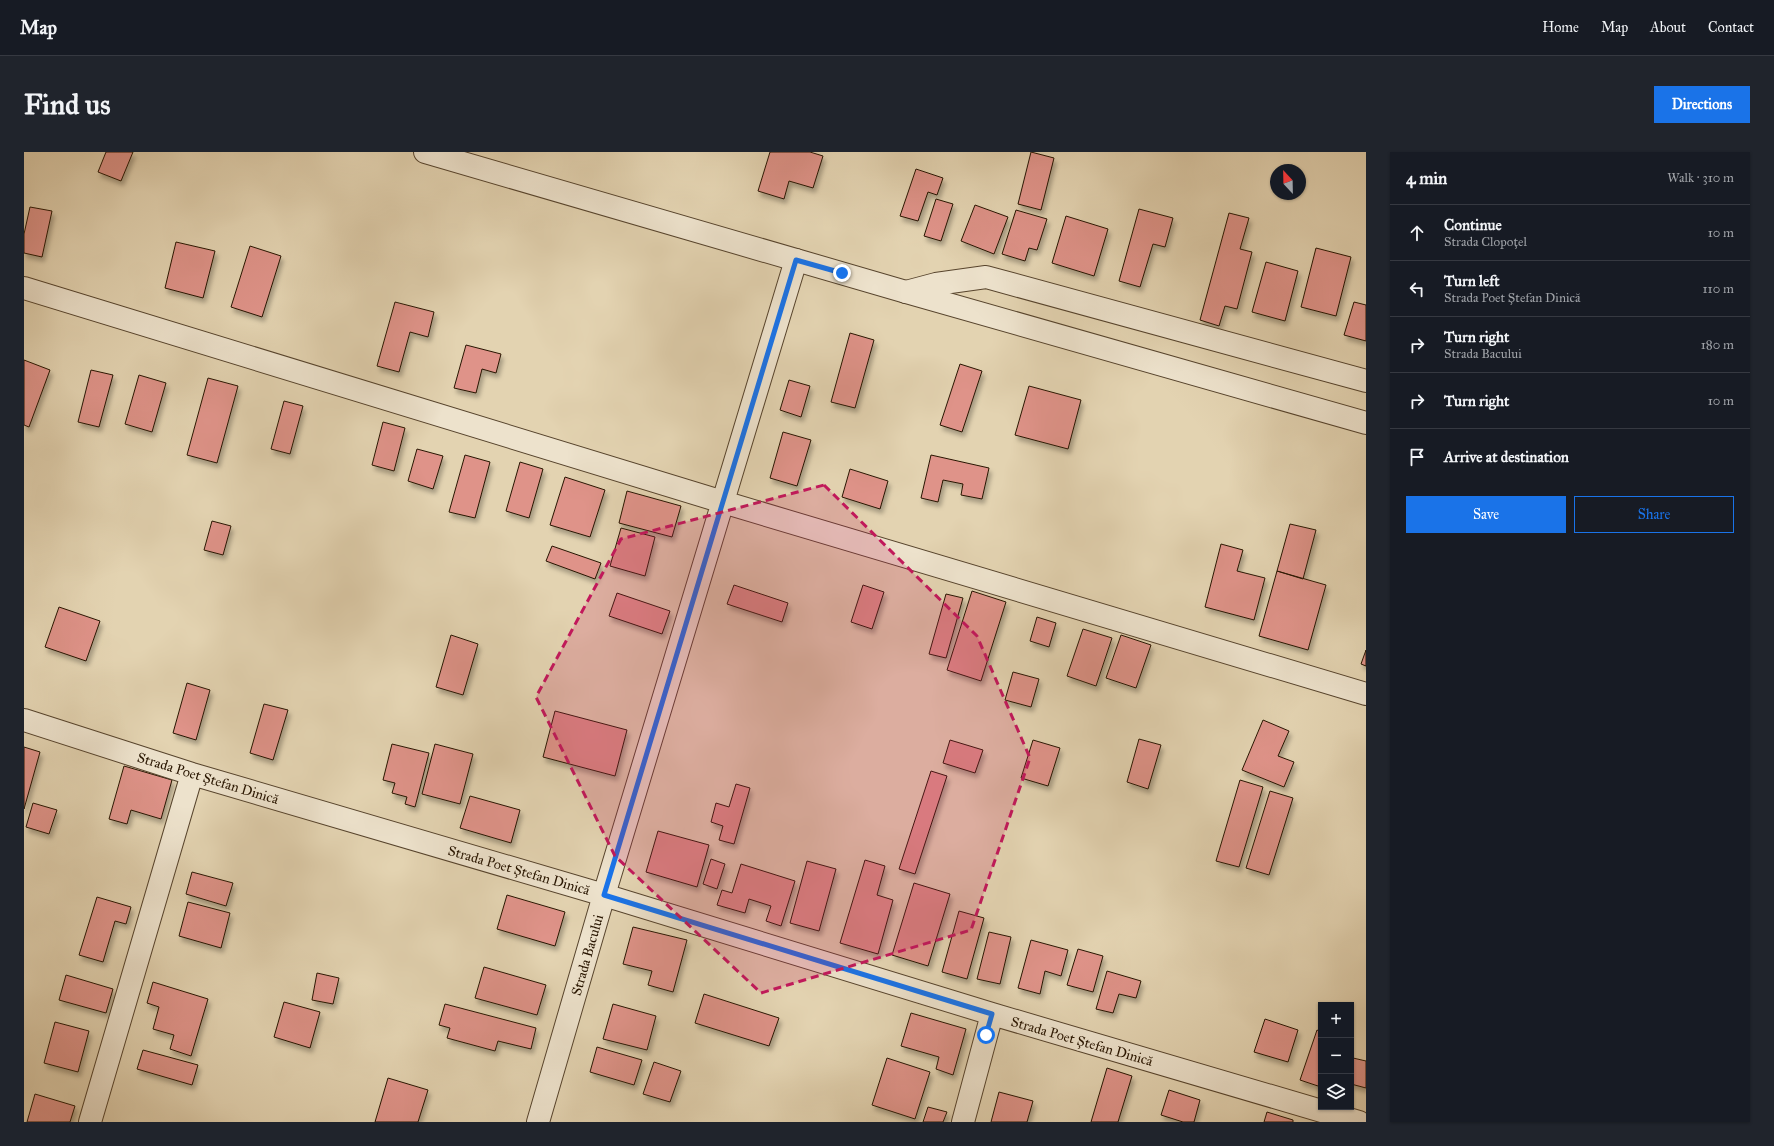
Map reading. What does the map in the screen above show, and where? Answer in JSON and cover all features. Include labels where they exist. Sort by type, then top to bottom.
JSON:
[{"type":"street","points":[[425,152],[906,292],[1366,423]]},
{"type":"street","name":"Strada Bacului","points":[[538,1122],[604,895],[796,260]]},
{"type":"street","points":[[906,292],[936,284],[986,277],[1366,380]]},
{"type":"street","points":[[24,288],[723,502],[1366,694]]},
{"type":"street","name":"Strada Poet Ștefan Dinică","points":[[24,720],[192,774],[604,895],[992,1014],[1359,1122]]},
{"type":"street","points":[[90,1122],[192,774]]},
{"type":"street","points":[[963,1122],[992,1014]]},
{"type":"highlighted area","points":[[824,485],[977,636],[1030,758],[971,930],[761,993],[615,856],[536,697],[621,539]]},
{"type":"building","points":[[106,152],[133,152],[121,181],[98,172]]},
{"type":"building","points":[[770,152],[810,152],[823,156],[813,188],[789,181],[784,199],[758,191]]},
{"type":"building","points":[[1031,152],[1054,158],[1041,210],[1018,204]]},
{"type":"building","points":[[916,169],[943,178],[937,195],[928,192],[918,221],[900,216]]},
{"type":"building","points":[[936,199],[953,204],[941,241],[924,236]]},
{"type":"building","points":[[975,205],[1008,217],[994,254],[961,241]]},
{"type":"building","points":[[30,207],[52,211],[42,257],[24,253],[24,234]]},
{"type":"building","points":[[1139,209],[1173,218],[1165,247],[1153,244],[1140,287],[1119,281]]},
{"type":"building","points":[[1016,210],[1047,219],[1037,250],[1029,248],[1025,261],[1002,254]]},
{"type":"building","points":[[1229,213],[1249,218],[1240,249],[1252,252],[1237,309],[1225,306],[1219,326],[1200,320]]},
{"type":"building","points":[[1066,216],[1108,229],[1094,276],[1052,263]]},
{"type":"building","points":[[176,242],[215,251],[203,298],[165,288]]},
{"type":"building","points":[[250,246],[281,256],[262,317],[231,307]]},
{"type":"building","points":[[1316,248],[1351,257],[1336,316],[1301,307]]},
{"type":"building","points":[[1266,262],[1298,271],[1285,321],[1252,312]]},
{"type":"building","points":[[395,302],[434,312],[428,337],[410,332],[399,372],[377,366]]},
{"type":"building","points":[[1354,302],[1366,305],[1366,341],[1344,335]]},
{"type":"building","points":[[850,333],[874,340],[855,408],[831,402]]},
{"type":"building","points":[[466,345],[501,354],[496,373],[482,369],[476,393],[454,388]]},
{"type":"building","points":[[24,360],[50,370],[29,427],[24,425]]},
{"type":"building","points":[[960,364],[982,371],[962,432],[940,425]]},
{"type":"building","points":[[91,370],[113,375],[99,427],[78,422]]},
{"type":"building","points":[[139,375],[166,383],[152,432],[125,424]]},
{"type":"building","points":[[208,378],[238,386],[217,463],[187,455]]},
{"type":"building","points":[[789,380],[810,386],[801,417],[780,410]]},
{"type":"building","points":[[1029,386],[1081,400],[1068,449],[1015,435]]},
{"type":"building","points":[[284,401],[303,406],[290,454],[271,449]]},
{"type":"building","points":[[383,422],[405,428],[394,471],[372,465]]},
{"type":"building","points":[[783,432],[811,440],[797,486],[770,478]]},
{"type":"building","points":[[417,449],[443,456],[433,489],[408,481]]},
{"type":"building","points":[[465,455],[490,462],[475,518],[449,512]]},
{"type":"building","points":[[931,455],[989,468],[982,499],[961,495],[963,484],[943,480],[938,502],[921,498]]},
{"type":"building","points":[[520,462],[543,469],[529,518],[506,511]]},
{"type":"building","points":[[850,469],[888,481],[880,509],[842,497]]},
{"type":"building","points":[[565,477],[605,490],[590,537],[550,525]]},
{"type":"building","points":[[627,491],[681,506],[672,537],[619,523]]},
{"type":"building","points":[[212,521],[231,526],[223,555],[204,550]]},
{"type":"building","points":[[1290,524],[1316,530],[1303,579],[1277,571]]},
{"type":"building","points":[[621,528],[655,537],[645,576],[610,566]]},
{"type":"building","points":[[1221,544],[1243,550],[1237,571],[1265,578],[1254,620],[1205,607]]},
{"type":"building","points":[[552,546],[601,563],[595,579],[546,561]]},
{"type":"building","points":[[1277,571],[1326,585],[1308,650],[1259,636]]},
{"type":"building","points":[[734,585],[788,603],[782,622],[727,604]]},
{"type":"building","points":[[863,585],[884,592],[872,629],[851,622]]},
{"type":"building","points":[[972,591],[1006,602],[981,681],[947,670]]},
{"type":"building","points":[[617,593],[670,611],[662,634],[609,616]]},
{"type":"building","points":[[946,594],[963,598],[946,658],[929,654]]},
{"type":"building","points":[[59,607],[100,621],[86,661],[45,647]]},
{"type":"building","points":[[1037,617],[1056,623],[1049,647],[1030,641]]},
{"type":"building","points":[[1083,629],[1112,638],[1096,686],[1067,676]]},
{"type":"building","points":[[451,635],[478,644],[463,695],[436,687]]},
{"type":"building","points":[[1121,635],[1151,645],[1136,688],[1106,678]]},
{"type":"building","points":[[1366,650],[1366,666],[1361,664]]},
{"type":"building","points":[[1013,672],[1039,679],[1031,707],[1005,700]]},
{"type":"building","points":[[187,683],[210,690],[196,740],[173,733]]},
{"type":"building","points":[[264,704],[288,710],[273,760],[250,753]]},
{"type":"building","points":[[555,711],[627,730],[615,776],[543,757]]},
{"type":"building","points":[[1263,720],[1289,731],[1278,756],[1294,762],[1284,787],[1242,770]]},
{"type":"building","points":[[1139,739],[1161,745],[1148,789],[1127,782]]},
{"type":"building","points":[[950,740],[983,750],[975,773],[943,763]]},
{"type":"building","points":[[1033,740],[1060,748],[1048,786],[1021,778]]},
{"type":"building","points":[[392,744],[429,753],[415,807],[405,804],[407,797],[392,793],[395,783],[383,780]]},
{"type":"building","points":[[435,744],[473,754],[460,804],[422,794]]},
{"type":"building","points":[[24,747],[40,752],[24,809]]},
{"type":"building","points":[[124,766],[172,780],[161,819],[131,810],[127,824],[109,819]]},
{"type":"building","points":[[931,771],[947,776],[915,874],[899,869]]},
{"type":"building","points":[[1240,780],[1263,787],[1239,867],[1216,861]]},
{"type":"building","points":[[736,784],[750,788],[734,844],[719,840],[723,826],[711,822],[716,803],[729,807]]},
{"type":"building","points":[[1270,791],[1293,798],[1269,875],[1246,868]]},
{"type":"building","points":[[470,796],[520,810],[511,843],[460,828]]},
{"type":"building","points":[[33,803],[57,810],[49,834],[26,827]]},
{"type":"building","points":[[658,831],[709,845],[697,887],[646,872]]},
{"type":"building","points":[[711,859],[725,864],[717,889],[703,884]]},
{"type":"building","points":[[865,860],[885,866],[877,895],[893,900],[878,954],[840,943]]},
{"type":"building","points":[[807,861],[836,869],[819,931],[790,923]]},
{"type":"building","points":[[741,864],[795,881],[781,926],[766,921],[771,906],[749,899],[745,913],[717,905],[722,890],[732,893]]},
{"type":"building","points":[[192,872],[233,883],[226,906],[186,894]]},
{"type":"building","points":[[914,883],[950,894],[928,966],[892,955]]},
{"type":"building","points":[[507,895],[565,912],[555,946],[497,929]]},
{"type":"building","points":[[97,897],[131,907],[126,924],[115,921],[103,962],[79,955]]},
{"type":"building","points":[[188,902],[230,913],[221,948],[179,936]]},
{"type":"building","points":[[959,911],[984,918],[967,979],[942,972]]},
{"type":"building","points":[[633,927],[687,940],[673,992],[648,985],[652,971],[623,964]]},
{"type":"building","points":[[989,932],[1011,937],[1000,984],[977,979]]},
{"type":"building","points":[[1031,940],[1068,950],[1061,976],[1045,971],[1040,994],[1018,988]]},
{"type":"building","points":[[1078,949],[1103,956],[1093,992],[1067,985]]},
{"type":"building","points":[[484,967],[546,985],[537,1015],[475,998]]},
{"type":"building","points":[[1107,971],[1141,981],[1136,998],[1119,994],[1113,1013],[1096,1009]]},
{"type":"building","points":[[317,973],[339,978],[333,1004],[312,1000]]},
{"type":"building","points":[[66,975],[113,989],[106,1013],[59,1000]]},
{"type":"building","points":[[153,982],[208,999],[191,1056],[170,1049],[174,1035],[153,1029],[159,1007],[147,1003]]},
{"type":"building","points":[[704,994],[779,1018],[769,1046],[695,1023]]},
{"type":"building","points":[[284,1002],[320,1012],[310,1048],[274,1037]]},
{"type":"building","points":[[445,1004],[536,1028],[531,1049],[498,1041],[495,1051],[447,1038],[450,1028],[439,1025]]},
{"type":"building","points":[[613,1004],[656,1016],[647,1050],[603,1039]]},
{"type":"building","points":[[911,1013],[966,1029],[953,1075],[936,1069],[939,1057],[901,1046]]},
{"type":"building","points":[[1265,1019],[1298,1030],[1288,1062],[1254,1052]]},
{"type":"building","points":[[55,1022],[89,1031],[78,1072],[44,1063]]},
{"type":"building","points":[[1317,1030],[1318,1086],[1300,1080]]},
{"type":"building","points":[[597,1047],[642,1060],[634,1085],[590,1072]]},
{"type":"building","points":[[143,1050],[198,1065],[192,1085],[137,1069]]},
{"type":"building","points":[[887,1058],[930,1072],[915,1119],[872,1105]]},
{"type":"building","points":[[1354,1058],[1366,1061],[1366,1088],[1354,1085]]},
{"type":"building","points":[[654,1062],[681,1071],[670,1102],[643,1094]]},
{"type":"building","points":[[1107,1068],[1132,1076],[1118,1122],[1091,1122]]},
{"type":"building","points":[[388,1078],[428,1090],[418,1122],[375,1122]]},
{"type":"building","points":[[1169,1090],[1200,1100],[1194,1122],[1183,1122],[1161,1115]]},
{"type":"building","points":[[999,1092],[1033,1101],[1027,1122],[991,1122]]},
{"type":"building","points":[[35,1094],[75,1106],[70,1122],[27,1122]]},
{"type":"building","points":[[928,1107],[947,1112],[943,1122],[923,1122]]},
{"type":"building","points":[[1267,1112],[1293,1120],[1293,1122],[1264,1122]]},
{"type":"route","points":[[842,273],[796,260],[604,895],[992,1014],[986,1035]]}]
